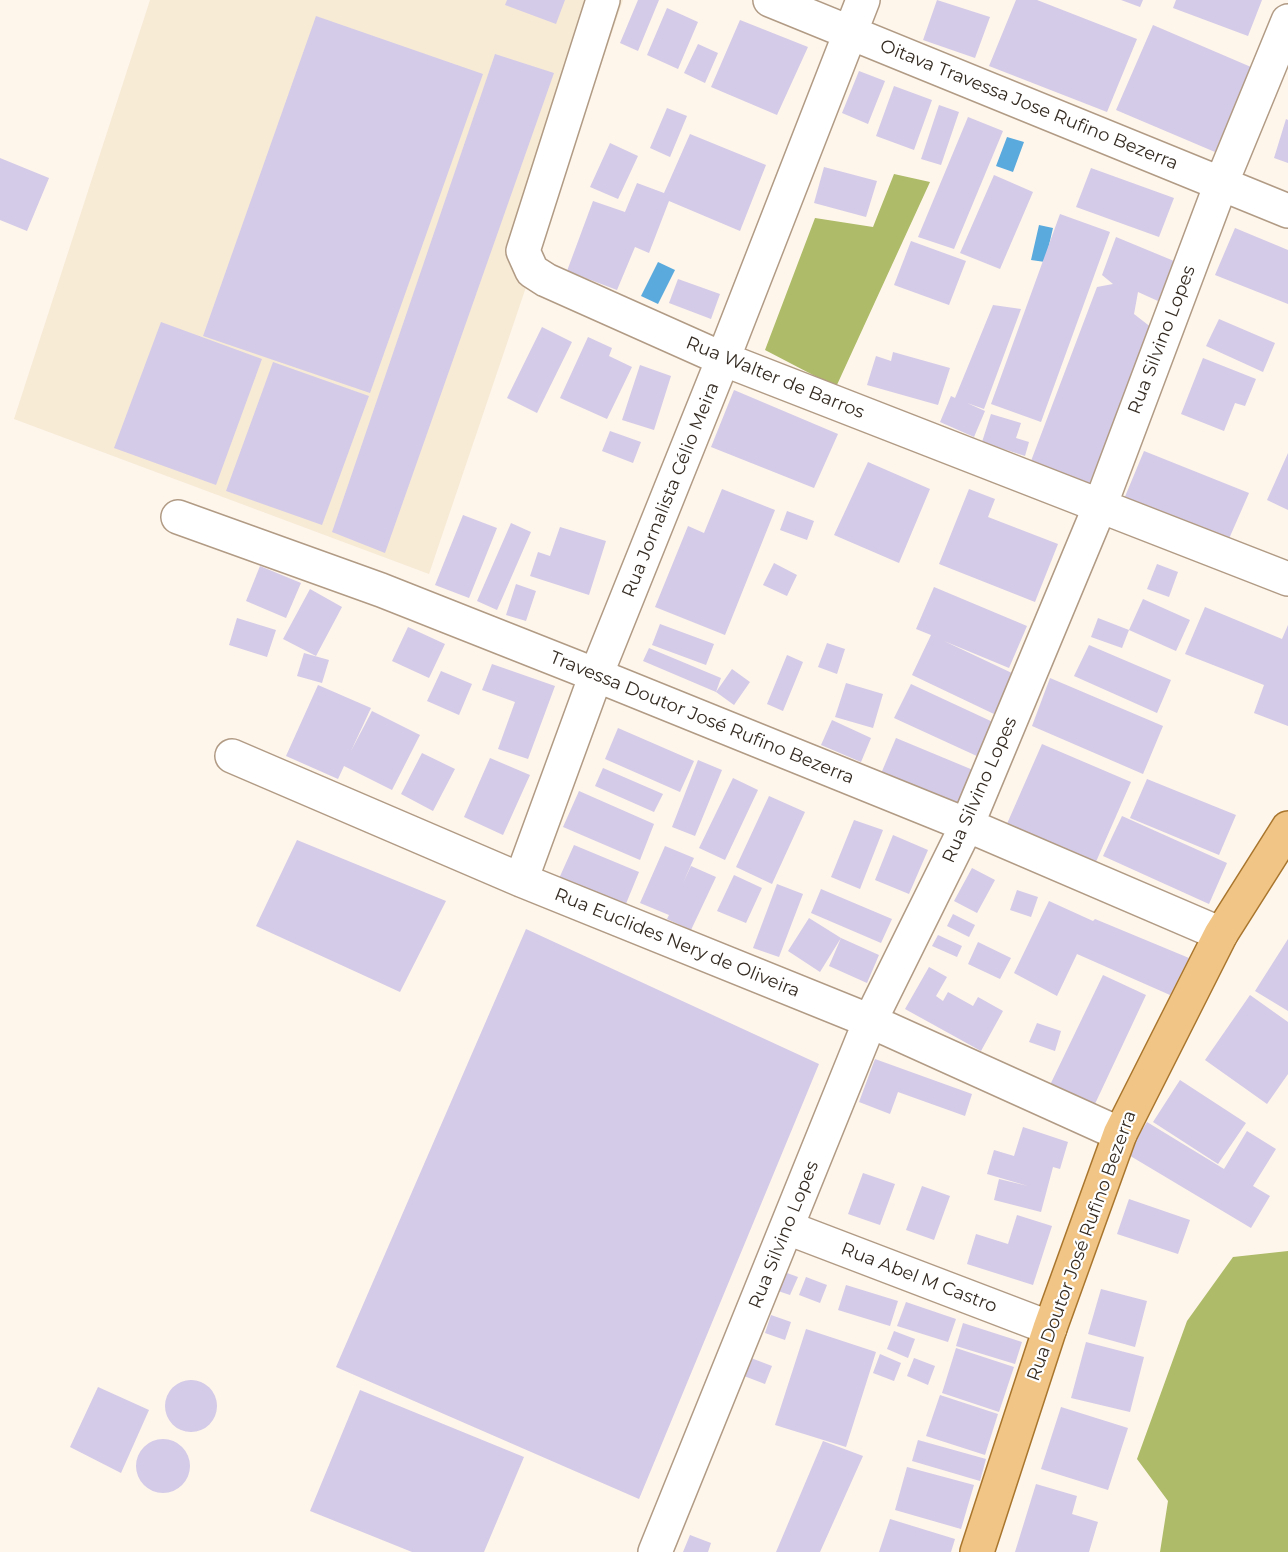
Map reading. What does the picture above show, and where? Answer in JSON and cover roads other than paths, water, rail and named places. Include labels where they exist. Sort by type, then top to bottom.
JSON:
[{"type":"main road","name":"Rua Doutor José Rufino Bezerra","points":[[976,1552],[1050,1328],[1120,1134],[1221,934],[1288,828]]},
{"type":"street","name":"Rua Walter de Barros","points":[[603,0],[523,251],[532,272],[723,359],[1288,579]]},
{"type":"street","name":"Oitava Travessa Jose Rufino Bezerra","points":[[770,0],[1288,211]]},
{"type":"street","name":"Rua Jornalista Célio Meira","points":[[521,880],[596,675],[723,359],[863,0]]},
{"type":"street","name":"Rua Silvino Lopes","points":[[655,1552],[870,1021],[967,825],[1100,506],[1221,184],[1288,21]]},
{"type":"street","name":"Travessa Doutor José Rufino Bezerra","points":[[177,517],[381,591],[596,675],[967,825],[1221,934]]},
{"type":"street","name":"Rua Euclides Nery de Oliveira","points":[[232,756],[521,880],[870,1021],[1120,1134]]},
{"type":"street","name":"Rua Abel M Castro","points":[[788,1228],[1050,1328]]},
{"type":"water","points":[[1007,137],[1024,142],[1013,172],[996,166]]},
{"type":"water","points":[[1039,225],[1053,228],[1045,262],[1031,260]]},
{"type":"water","points":[[658,262],[675,270],[658,304],[641,296]]}]
